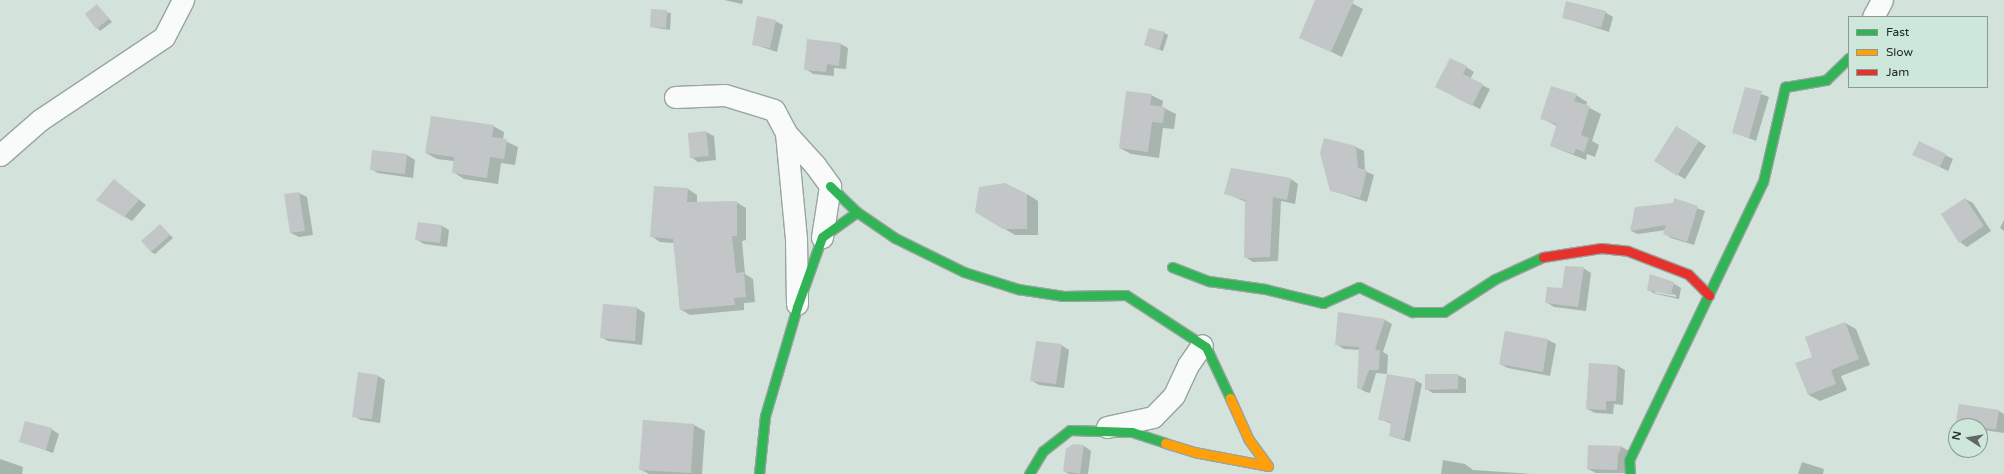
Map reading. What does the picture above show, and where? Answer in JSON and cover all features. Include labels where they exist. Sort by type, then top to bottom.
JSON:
[{"type":"street","points":[[0,155],[40,120],[164,37],[183,0]]},
{"type":"street","points":[[1874,16],[1882,0]]},
{"type":"street","points":[[1630,474],[1629,460],[1763,182],[1785,87],[1826,80],[1848,59]]},
{"type":"street","points":[[675,97],[725,95],[774,110],[786,133],[816,165],[830,186],[857,212],[895,238],[964,272],[1018,289],[1063,296],[1126,295],[1206,347],[1248,438],[1268,466],[1194,452],[1132,432],[1100,429],[1070,430],[1043,451],[1029,474]]},
{"type":"street","points":[[786,133],[796,239],[797,306]]},
{"type":"street","points":[[759,474],[765,416],[797,306],[822,237],[830,186]]},
{"type":"street","points":[[822,237],[857,212]]},
{"type":"street","points":[[1172,267],[1209,281],[1265,289],[1324,303],[1359,287],[1412,312],[1444,312],[1495,278],[1545,256],[1601,248],[1628,251],[1688,274],[1709,295]]},
{"type":"street","points":[[1100,429],[1153,417],[1174,396],[1188,365],[1202,344]]},
{"type":"building","points":[[1315,0],[1354,0],[1331,52],[1299,38]]},
{"type":"building","points":[[1566,1],[1606,11],[1601,28],[1562,18]]},
{"type":"building","points":[[97,4],[109,19],[96,29],[85,14]]},
{"type":"building","points":[[651,9],[667,10],[666,28],[650,27]]},
{"type":"building","points":[[757,16],[776,20],[770,48],[752,45]]},
{"type":"building","points":[[1149,28],[1165,32],[1159,50],[1144,45]]},
{"type":"building","points":[[807,39],[841,43],[839,66],[827,64],[826,72],[804,70]]},
{"type":"building","points":[[1450,58],[1467,66],[1463,74],[1483,84],[1472,106],[1435,87]]},
{"type":"building","points":[[1551,86],[1577,94],[1574,101],[1590,106],[1581,135],[1589,138],[1584,152],[1576,149],[1574,154],[1550,146],[1557,124],[1540,119]]},
{"type":"building","points":[[1745,87],[1762,91],[1749,138],[1732,133]]},
{"type":"building","points":[[1126,91],[1152,94],[1150,105],[1165,107],[1163,123],[1152,122],[1148,152],[1119,148]]},
{"type":"building","points":[[431,116],[494,125],[492,137],[507,139],[504,159],[490,157],[487,178],[452,173],[454,157],[425,153]]},
{"type":"building","points":[[1676,126],[1699,141],[1677,176],[1654,161]]},
{"type":"building","points":[[706,131],[709,156],[690,158],[688,133]]},
{"type":"building","points":[[1324,138],[1356,146],[1358,168],[1367,170],[1360,198],[1330,191],[1320,153]]},
{"type":"building","points":[[1919,141],[1946,154],[1940,167],[1912,155]]},
{"type":"building","points":[[372,150],[407,154],[405,174],[370,170]]},
{"type":"building","points":[[1231,168],[1291,178],[1287,200],[1273,197],[1270,257],[1244,258],[1245,200],[1224,194]]},
{"type":"building","points":[[114,179],[139,200],[124,217],[96,200]]},
{"type":"building","points":[[1005,183],[1027,194],[1027,229],[1003,229],[975,212],[979,187]]},
{"type":"building","points":[[654,186],[688,188],[687,202],[737,201],[737,236],[732,236],[736,273],[744,272],[746,297],[734,298],[735,305],[680,310],[673,239],[650,237]]},
{"type":"building","points":[[299,192],[305,231],[290,233],[284,194]]},
{"type":"building","points":[[1674,198],[1698,206],[1687,242],[1663,234],[1666,225],[1630,231],[1635,207],[1673,203]]},
{"type":"building","points":[[1965,198],[1984,226],[1959,243],[1941,214]]},
{"type":"building","points":[[418,222],[442,225],[440,243],[415,240]]},
{"type":"building","points":[[160,224],[170,235],[151,252],[141,241]]},
{"type":"building","points":[[1565,266],[1584,267],[1578,307],[1545,303],[1547,287],[1562,288]]},
{"type":"building","points":[[1650,274],[1674,282],[1671,295],[1647,290]]},
{"type":"building","points":[[603,304],[637,307],[635,341],[600,338]]},
{"type":"building","points":[[1338,312],[1385,319],[1375,350],[1380,350],[1379,370],[1369,370],[1362,389],[1357,388],[1359,347],[1335,345]]},
{"type":"building","points":[[1845,322],[1859,359],[1831,370],[1836,384],[1808,395],[1795,363],[1812,357],[1805,337]]},
{"type":"building","points":[[1505,331],[1548,339],[1543,372],[1499,364]]},
{"type":"building","points":[[1036,341],[1062,344],[1056,384],[1030,381]]},
{"type":"building","points":[[1589,363],[1618,365],[1616,401],[1606,401],[1606,410],[1586,409]]},
{"type":"building","points":[[358,372],[378,375],[372,419],[352,417]]},
{"type":"building","points":[[1387,374],[1416,379],[1404,439],[1389,436],[1391,422],[1378,420]]},
{"type":"building","points":[[1425,374],[1458,374],[1458,389],[1425,390]]},
{"type":"building","points":[[1959,404],[1999,410],[1996,429],[1988,428],[1988,418],[1956,418]]},
{"type":"building","points":[[643,420],[694,424],[691,473],[639,470]]},
{"type":"building","points":[[25,421],[52,428],[46,450],[19,442]]},
{"type":"building","points":[[1073,444],[1084,445],[1080,474],[1063,471],[1066,449]]},
{"type":"building","points":[[1588,445],[1622,446],[1618,455],[1617,470],[1587,469]]},
{"type":"traffic: fast","points":[[1630,474],[1629,460],[1763,182],[1785,87],[1826,80],[1848,59]]},
{"type":"traffic: fast","points":[[830,186],[857,212],[895,238],[964,272],[1018,289],[1063,296],[1126,295],[1206,347],[1230,398]]},
{"type":"traffic: fast","points":[[759,474],[765,416],[797,307],[822,237],[857,212]]},
{"type":"traffic: fast","points":[[1172,267],[1209,281],[1265,289],[1323,303],[1359,287],[1412,312],[1444,312],[1495,279],[1543,257]]},
{"type":"traffic: fast","points":[[1029,474],[1043,451],[1070,430],[1132,432],[1165,443]]},
{"type":"traffic: slow","points":[[1165,443],[1194,452],[1268,466],[1248,438],[1230,398]]},
{"type":"traffic: jam","points":[[1543,257],[1601,248],[1628,251],[1688,274],[1709,295]]}]
